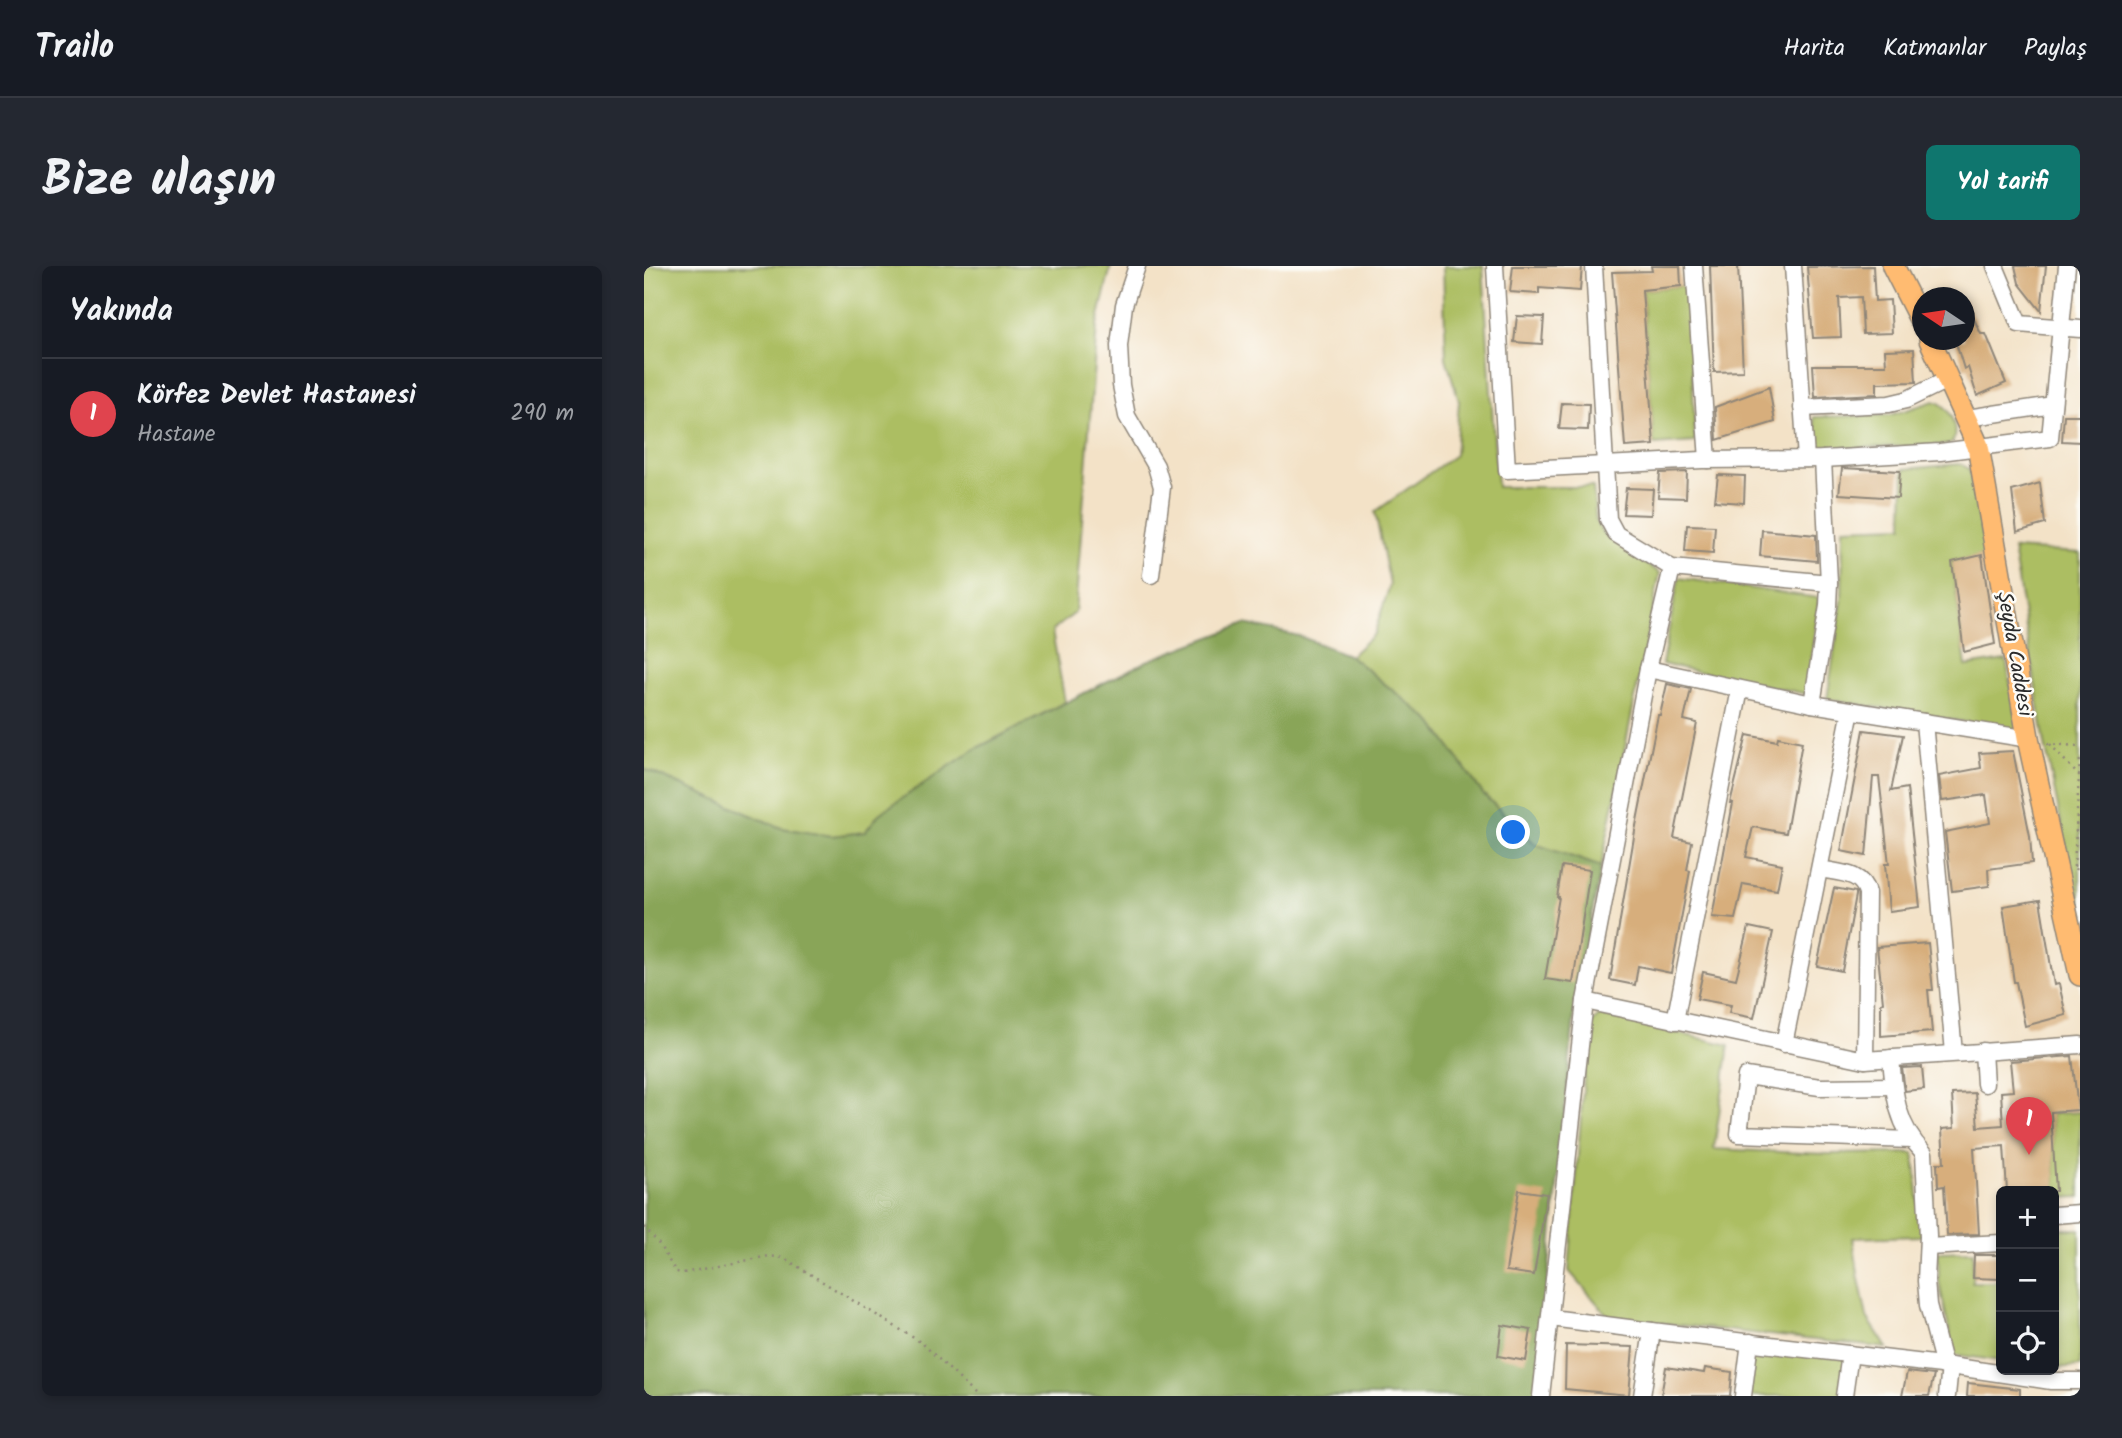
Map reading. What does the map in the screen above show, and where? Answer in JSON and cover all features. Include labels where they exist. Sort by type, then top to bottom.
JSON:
[{"type":"main road","points":[[1894,266],[1912,303]]},
{"type":"main road","name":"Şeyda Caddesi","points":[[1935,350],[1978,446],[2080,975]]},
{"type":"street","points":[[1137,266],[1124,305],[1121,385],[1127,416],[1156,466],[1163,487],[1151,575]]},
{"type":"street","points":[[1495,266],[1507,470],[1708,460],[1824,459],[1940,452],[2050,438],[2067,266]]},
{"type":"street","points":[[1594,266],[1608,519],[1611,528],[1616,534],[1672,568],[1829,583]]},
{"type":"street","points":[[1694,266],[1708,460]]},
{"type":"street","points":[[1793,266],[1806,459]]},
{"type":"street","points":[[1994,266],[2020,324],[2080,329]]},
{"type":"street","points":[[1802,408],[1889,404],[1906,400],[1949,379]]},
{"type":"street","points":[[1966,418],[2053,405]]},
{"type":"street","points":[[1812,704],[1828,606],[1824,459]]},
{"type":"street","points":[[1541,1396],[1585,1001],[1648,669],[1672,568]]},
{"type":"street","points":[[1648,669],[1812,704],[2036,742]]},
{"type":"street","points":[[1675,1021],[1740,689]]},
{"type":"street","points":[[1784,1044],[1851,710]]},
{"type":"street","points":[[1924,722],[1954,1053]]},
{"type":"street","points":[[1820,869],[1861,880],[1867,893],[1865,1060]]},
{"type":"street","points":[[1585,1001],[1865,1060],[2080,1045]]},
{"type":"street","points":[[1983,1051],[1985,1084]]},
{"type":"street","points":[[1891,1058],[1893,1086],[1903,1127],[1924,1153],[1928,1305],[1947,1366],[1947,1396]]},
{"type":"street","points":[[1893,1086],[1820,1087],[1746,1076],[1739,1135],[1911,1140]]},
{"type":"street","points":[[2059,1215],[2080,1213]]},
{"type":"street","points":[[1928,1247],[1996,1243]]},
{"type":"street","points":[[1550,1318],[2034,1379],[2080,1381]]},
{"type":"street","points":[[1642,1396],[1652,1331]]},
{"type":"street","points":[[1743,1396],[1750,1342]]},
{"type":"street","points":[[1844,1396],[1850,1354]]},
{"type":"street","points":[[2034,1379],[2034,1396]]},
{"type":"path","points":[[2036,742],[2080,746]]},
{"type":"path","points":[[2036,742],[2080,777]]},
{"type":"path","points":[[2080,758],[2074,872],[2080,861]]},
{"type":"path","points":[[644,1227],[658,1242],[676,1272],[683,1273],[769,1256],[783,1258],[922,1343],[977,1396]]},
{"type":"green space","points":[[644,266],[1111,266],[1097,325],[1075,613],[1052,631],[1065,702],[975,749],[879,814],[865,832],[831,836],[781,828],[644,769]]},
{"type":"green space","points":[[1443,266],[1483,266],[1497,487],[1593,487],[1596,522],[1603,534],[1660,573],[1601,867],[1535,844],[1483,794],[1432,722],[1350,656],[1374,634],[1390,585],[1375,512],[1455,455],[1459,401],[1446,358]]},
{"type":"green space","points":[[1689,285],[1695,442],[1654,445],[1642,290]]},
{"type":"green space","points":[[1934,401],[1944,407],[1953,423],[1953,442],[1948,445],[1816,449],[1814,417],[1891,415]]},
{"type":"green space","points":[[1961,464],[1969,469],[1986,555],[1952,562],[1966,666],[2006,660],[2019,731],[1827,699],[1842,601],[1843,528],[1903,526],[1904,469]]},
{"type":"green space","points":[[2013,549],[2080,553],[2080,915],[2045,744]]},
{"type":"green space","points":[[1679,578],[1819,598],[1807,694],[1662,664]]},
{"type":"green space","points":[[1245,624],[1299,636],[1350,656],[1432,722],[1483,794],[1535,844],[1601,867],[1576,998],[1536,1396],[644,1396],[644,769],[781,828],[831,836],[865,832],[879,814],[975,749],[1147,661]]},
{"type":"green space","points":[[1600,1015],[1729,1045],[1714,1149],[1828,1154],[1914,1153],[1922,1236],[1853,1238],[1867,1317],[1887,1348],[1609,1317],[1569,1271],[1588,1026]]},
{"type":"green space","points":[[2080,1112],[2080,1197],[2059,1198],[2059,1186],[2055,1186],[2051,1114]]},
{"type":"green space","points":[[2059,1229],[2080,1229],[2080,1366],[2059,1368]]},
{"type":"green space","points":[[1973,1251],[1972,1282],[1996,1282],[1996,1360],[1950,1354],[1950,1335],[1939,1282],[1938,1252]]},
{"type":"green space","points":[[1750,1342],[1850,1354],[1844,1396],[1743,1396]]},
{"type":"building","points":[[1513,266],[1582,266],[1580,291],[1539,288],[1539,294],[1510,292]]},
{"type":"building","points":[[1651,266],[1680,266],[1681,286],[1642,290],[1654,445],[1625,447],[1612,272],[1652,271]]},
{"type":"building","points":[[1710,266],[1738,266],[1743,371],[1714,372]]},
{"type":"building","points":[[1873,266],[1875,301],[1890,300],[1892,333],[1863,334],[1861,297],[1839,298],[1841,337],[1813,338],[1807,267]]},
{"type":"building","points":[[2015,266],[2046,266],[2041,311],[2019,283]]},
{"type":"building","points":[[1517,316],[1544,317],[1542,344],[1514,342]]},
{"type":"building","points":[[1975,321],[1981,334],[1986,334],[2006,383],[1977,396],[1968,367],[1964,369],[1958,350],[1975,350]]},
{"type":"building","points":[[1885,350],[1914,350],[1916,382],[1877,383],[1877,394],[1815,397],[1813,365],[1886,365]]},
{"type":"building","points":[[1769,387],[1775,422],[1717,440],[1715,407]]},
{"type":"building","points":[[1562,403],[1589,404],[1588,430],[1559,429]]},
{"type":"building","points":[[2064,415],[2080,415],[2080,442],[2062,441]]},
{"type":"building","points":[[1842,468],[1900,471],[1898,498],[1839,494]]},
{"type":"building","points":[[1687,472],[1686,498],[1658,497],[1660,473]]},
{"type":"building","points":[[1718,475],[1745,476],[1744,503],[1715,501]]},
{"type":"building","points":[[2040,483],[2045,524],[2017,532],[2012,491]]},
{"type":"building","points":[[1626,488],[1653,489],[1651,515],[1623,514]]},
{"type":"building","points":[[1687,525],[1715,526],[1713,553],[1685,551]]},
{"type":"building","points":[[1762,530],[1816,535],[1817,561],[1760,556]]},
{"type":"building","points":[[1982,555],[1995,644],[1964,652],[1952,562]]},
{"type":"building","points":[[1667,684],[1691,689],[1684,720],[1697,723],[1674,838],[1692,842],[1687,870],[1690,871],[1671,973],[1638,966],[1635,985],[1610,980],[1635,831],[1658,715]]},
{"type":"building","points":[[1864,730],[1903,735],[1891,791],[1907,788],[1920,907],[1889,911],[1885,864],[1889,864],[1879,777],[1873,777],[1866,856],[1841,851]]},
{"type":"building","points":[[1747,735],[1777,741],[1778,737],[1802,742],[1786,833],[1753,827],[1746,857],[1782,864],[1777,890],[1743,884],[1735,919],[1712,917],[1733,803],[1730,803]]},
{"type":"building","points":[[2013,751],[2030,836],[2032,863],[1988,869],[1989,886],[1952,891],[1945,832],[1990,823],[1986,795],[1942,801],[1939,776],[1981,768],[1979,753]]},
{"type":"building","points":[[1562,866],[1590,870],[1573,983],[1545,979]]},
{"type":"building","points":[[1834,888],[1856,892],[1842,971],[1817,966]]},
{"type":"building","points":[[2040,900],[2054,985],[2059,984],[2066,1015],[2025,1026],[2014,982],[2003,906]]},
{"type":"building","points":[[1749,927],[1773,932],[1754,1018],[1729,1013],[1731,1005],[1697,999],[1703,972],[1736,979]]},
{"type":"building","points":[[1928,943],[1933,990],[1928,990],[1932,1032],[1881,1036],[1883,1002],[1877,947]]},
{"type":"building","points":[[2072,1056],[2078,1110],[2051,1112],[2056,1186],[2007,1186],[2004,1146],[1974,1148],[1979,1234],[1947,1235],[1944,1186],[1938,1187],[1937,1163],[1944,1163],[1942,1129],[1954,1128],[1952,1094],[1975,1093],[1978,1127],[2003,1125],[2001,1092],[2013,1091],[2010,1061]]},
{"type":"building","points":[[1922,1067],[1924,1089],[1905,1091],[1902,1068]]},
{"type":"building","points":[[1519,1190],[1547,1194],[1534,1275],[1506,1271]]},
{"type":"building","points":[[1974,1255],[1996,1255],[1996,1279],[1973,1278]]},
{"type":"building","points":[[1502,1325],[1531,1330],[1526,1361],[1498,1356]]},
{"type":"building","points":[[1566,1345],[1633,1347],[1629,1395],[1565,1389]]},
{"type":"building","points":[[1666,1367],[1704,1373],[1705,1368],[1732,1372],[1730,1396],[1661,1396]]},
{"type":"building","points":[[1907,1372],[1934,1375],[1929,1396],[1902,1396]]},
{"type":"building","points":[[1968,1383],[2020,1389],[2020,1396],[1967,1396]]},
{"type":"place","name":"Körfez Devlet Hastanesi","points":[[2029,1155]]}]
